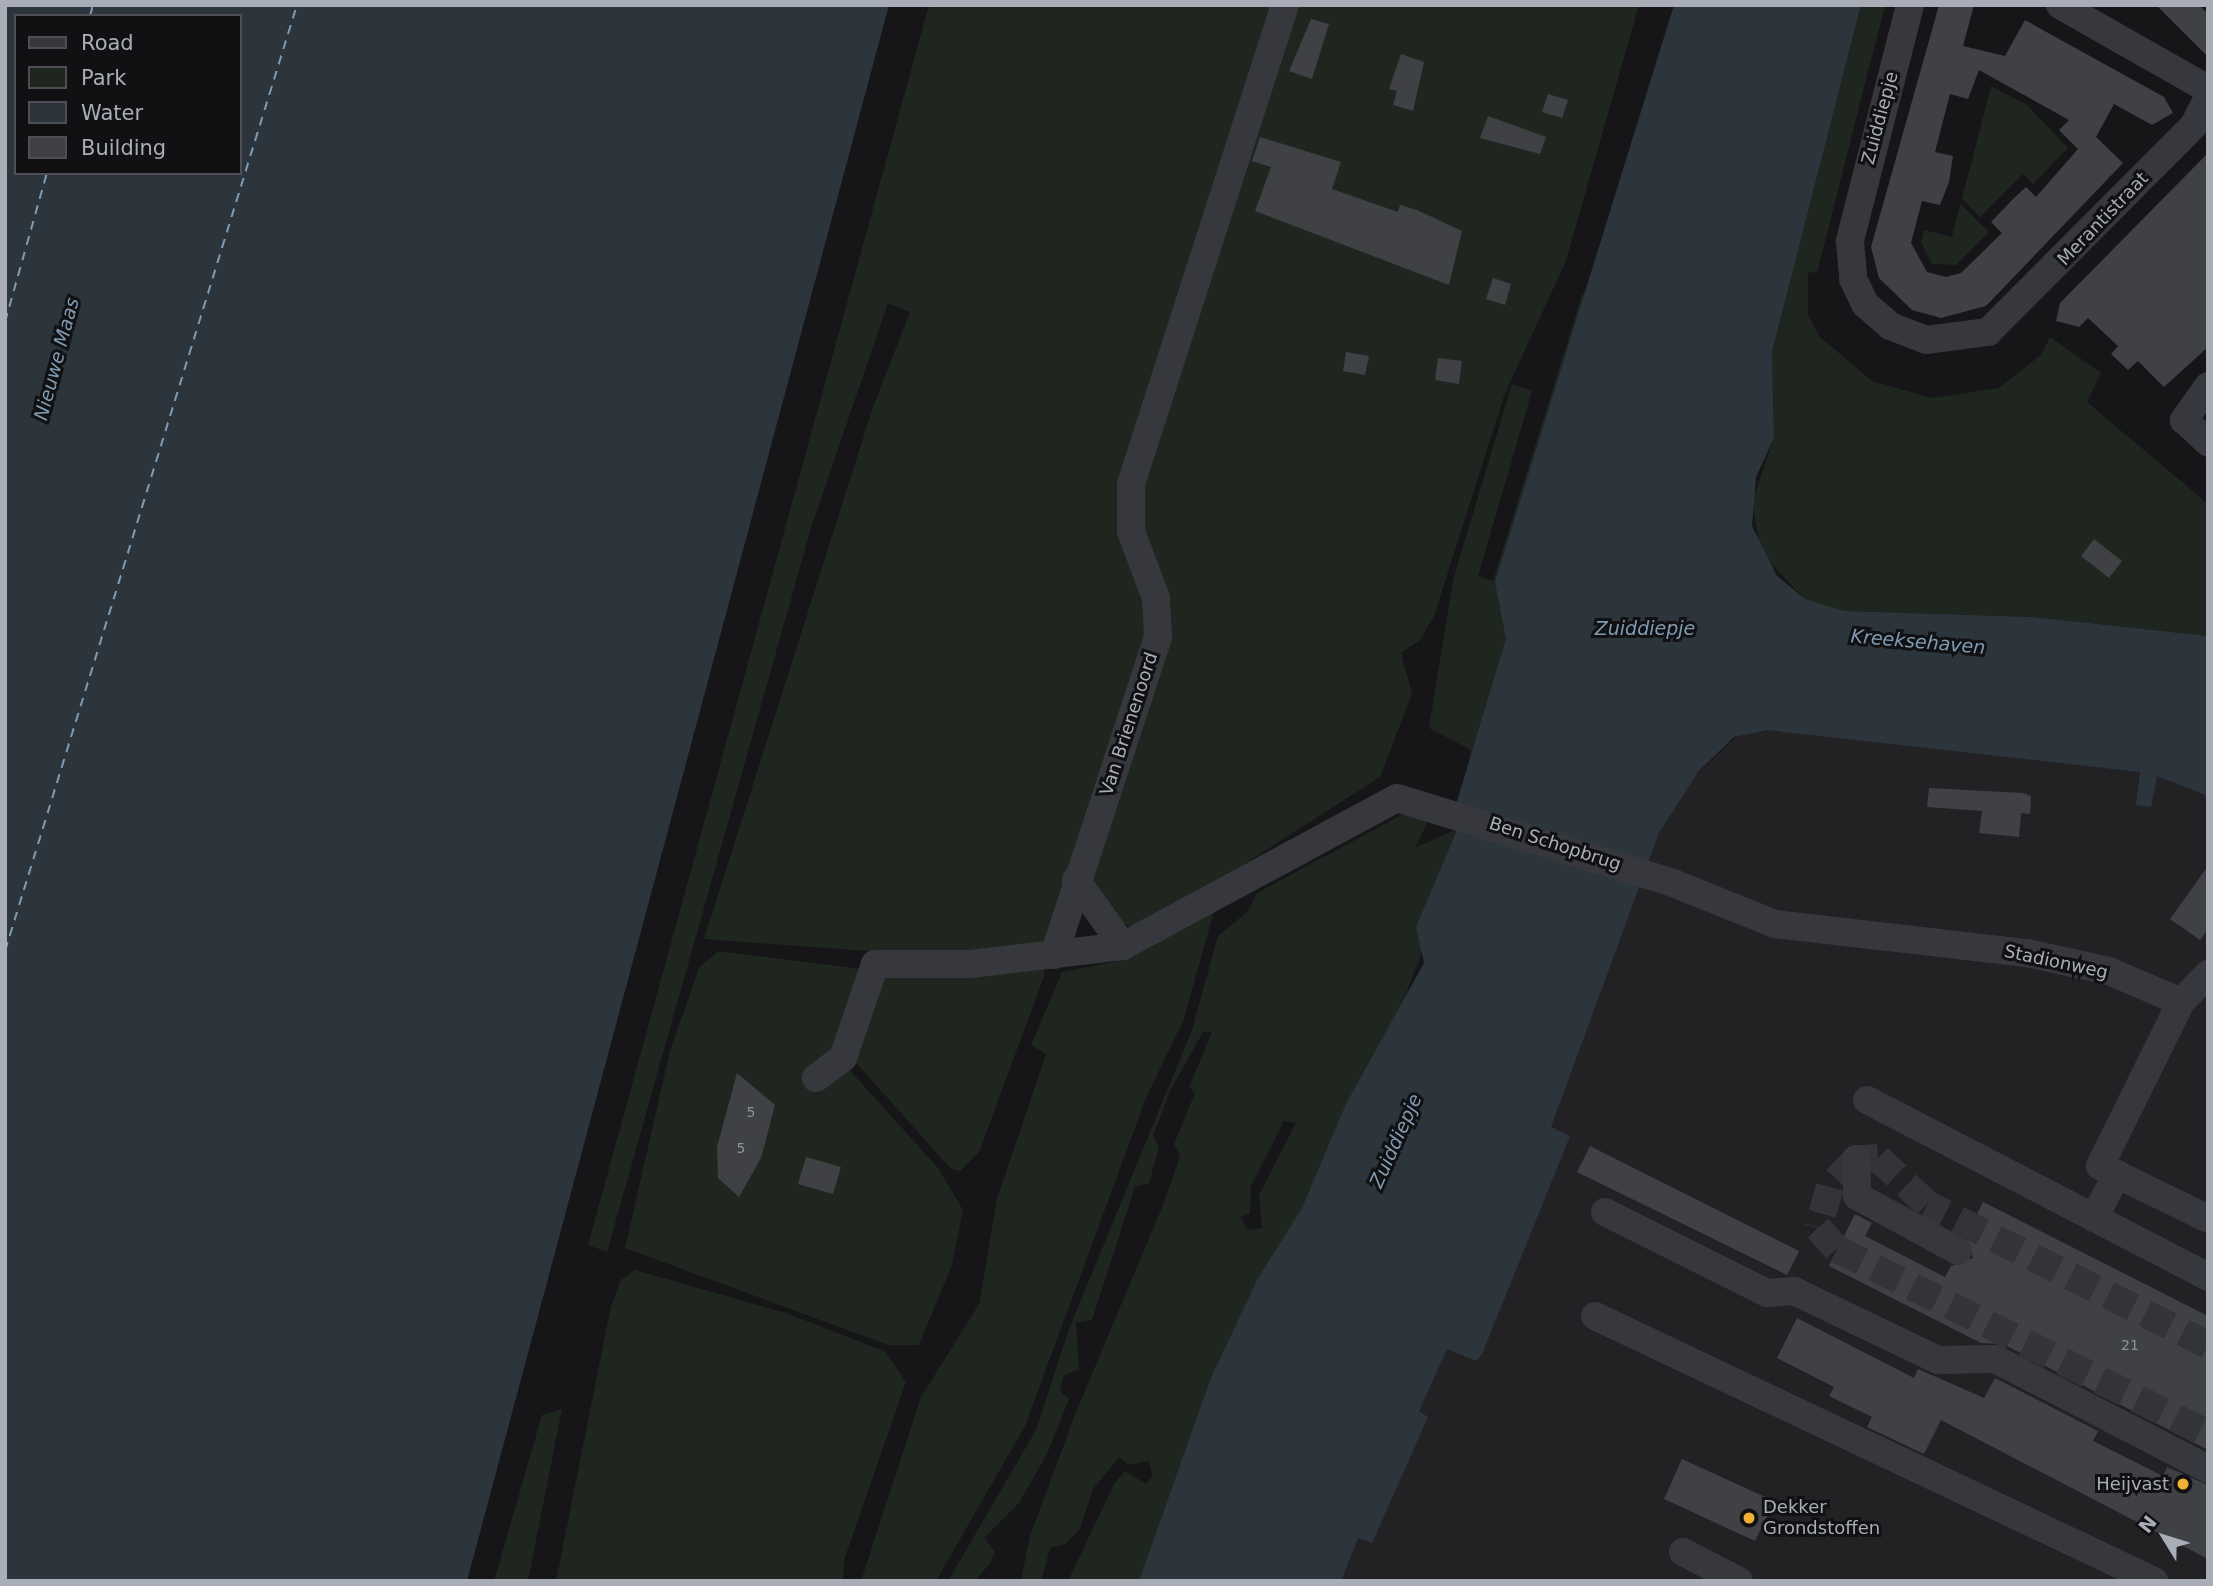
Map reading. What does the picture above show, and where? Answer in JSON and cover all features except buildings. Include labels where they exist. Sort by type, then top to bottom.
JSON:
[{"type":"street","name":"Van Brienenoord","points":[[1054,956],[1076,880],[1157,637],[1156,598],[1131,531],[1132,484],[1285,5]]},
{"type":"street","name":"Zuiddiepje","points":[[1910,5],[1850,241],[1853,279],[1865,304],[1890,326],[1926,340],[1988,332]]},
{"type":"street","points":[[2060,5],[2208,89]]},
{"type":"street","name":"Merantistraat","points":[[1988,332],[2194,125],[2208,98]]},
{"type":"street","points":[[2208,386],[2184,420],[2208,442]]},
{"type":"street","name":"Ben Schopbrug","points":[[1122,946],[1397,798],[1437,805],[1673,883]]},
{"type":"street","points":[[816,1078],[843,1058],[875,964],[1054,956],[1122,946],[1076,880]]},
{"type":"street","name":"Stadionweg","points":[[1673,883],[1775,924],[2026,953],[2109,971],[2181,1002]]},
{"type":"street","points":[[2208,974],[2181,1002],[2100,1166],[2208,1219]]},
{"type":"street","points":[[1867,1100],[2208,1277]]},
{"type":"street","points":[[1856,1158],[1857,1196],[1958,1251]]},
{"type":"street","points":[[2094,1218],[2117,1174]]},
{"type":"street","points":[[1605,1212],[1767,1293],[1794,1291],[1938,1360],[1995,1359],[2208,1469]]},
{"type":"street","points":[[1595,1316],[2154,1581]]},
{"type":"street","points":[[1684,1552],[1739,1581]]},
{"type":"shaded area","points":[[1788,687],[2208,717],[2208,1581],[1292,1581],[1618,850]]},
{"type":"green space","points":[[929,5],[1639,5],[1566,261],[1505,393],[1434,616],[1420,640],[1401,653],[1412,694],[1380,777],[1152,923],[1130,926],[1116,919],[1089,874],[1157,668],[1129,463],[1151,632],[1048,947],[934,956],[704,939],[873,407],[910,312],[888,303],[811,528],[607,1252],[588,1245]]},
{"type":"green space","points":[[1861,5],[1885,5],[1817,273],[1808,272],[1808,315],[1820,337],[1872,381],[1932,398],[1999,388],[2041,355],[2050,337],[2101,373],[2087,402],[2208,504],[2208,636],[2033,617],[1844,611],[1805,600],[1761,552],[1752,502],[1774,438],[1772,352]]},
{"type":"green space","points":[[1991,86],[2027,105],[2068,148],[2033,184],[2023,174],[1980,217],[1962,199]]},
{"type":"green space","points":[[1960,204],[1989,232],[1956,265],[1932,264],[1921,242],[1924,230],[1952,237]]},
{"type":"green space","points":[[1593,288],[1471,824],[1352,1135],[1149,1581],[1068,1581],[1114,1484],[1125,1471],[1146,1484],[1153,1476],[1148,1461],[1129,1465],[1119,1457],[1093,1489],[1080,1529],[1066,1544],[1050,1548],[1041,1581],[1021,1581],[1030,1536],[1076,1412],[1163,1205],[1180,1156],[1174,1144],[1195,1093],[1189,1087],[1212,1032],[1203,1032],[1170,1091],[1153,1136],[1159,1147],[1149,1183],[1135,1187],[1092,1320],[1076,1323],[1079,1370],[1064,1375],[1060,1391],[1069,1399],[1047,1454],[1019,1503],[984,1538],[995,1552],[990,1564],[974,1581],[948,1581],[1036,1430],[1069,1329],[1192,1030],[1218,936],[1248,911],[1257,893],[1405,813],[1429,819],[1415,848],[1457,829],[1471,750],[1429,728],[1453,580],[1512,384],[1532,391],[1478,576],[1493,581],[1582,295]],"holes":[[[1284,1121],[1296,1123],[1259,1195],[1262,1228],[1248,1230],[1240,1217],[1250,1214],[1251,1186]]]},
{"type":"green space","points":[[1214,911],[1184,1019],[1146,1098],[1025,1426],[936,1581],[861,1581],[921,1397],[979,1304],[997,1199],[1046,1054],[1031,1045],[1062,972],[1124,960]]},
{"type":"green space","points":[[718,951],[861,969],[846,1066],[938,1168],[963,1210],[952,1265],[919,1345],[888,1345],[625,1248],[670,1051],[699,968]]},
{"type":"green space","points":[[1041,964],[1045,974],[979,1152],[960,1171],[951,1169],[849,1055],[882,972]]},
{"type":"green space","points":[[635,1270],[786,1313],[886,1352],[906,1382],[844,1560],[843,1581],[556,1581],[611,1306],[621,1280]]},
{"type":"green space","points":[[562,1409],[528,1581],[494,1581],[542,1415]]},
{"type":"water","name":"Nieuwe Maas","points":[[5,5],[889,5],[467,1581],[5,1581]]},
{"type":"water","name":"Zuiddiepje","points":[[1674,5],[1861,5],[1772,352],[1774,438],[1756,477],[1752,526],[1777,576],[1805,599],[1844,611],[2033,617],[2208,636],[2208,796],[2157,776],[2151,807],[2136,805],[2140,772],[1768,730],[1734,737],[1698,772],[1659,833],[1551,1127],[1570,1136],[1482,1354],[1476,1361],[1447,1349],[1419,1411],[1428,1417],[1372,1543],[1358,1538],[1341,1581],[1139,1581],[1211,1378],[1257,1280],[1302,1208],[1346,1104],[1424,963],[1416,927],[1457,830],[1457,801],[1506,639],[1495,582]]},
{"type":"ferry route","points":[[91,14],[93,5]]},
{"type":"ferry route","points":[[5,951],[297,5]]},
{"type":"ferry route","points":[[5,322],[46,175]]},
{"type":"tunnel","points":[[2208,1345],[1927,1204],[1878,1158],[1856,1159],[1830,1187],[1818,1228],[1837,1249],[2208,1434]]},
{"type":"place","name":"Heijvast","points":[[2183,1484]]},
{"type":"place","name":"Dekker Grondstoffen","points":[[1749,1518]]},
{"type":"water label","name":"Kreeksehaven","points":[[1918,642]]}]
